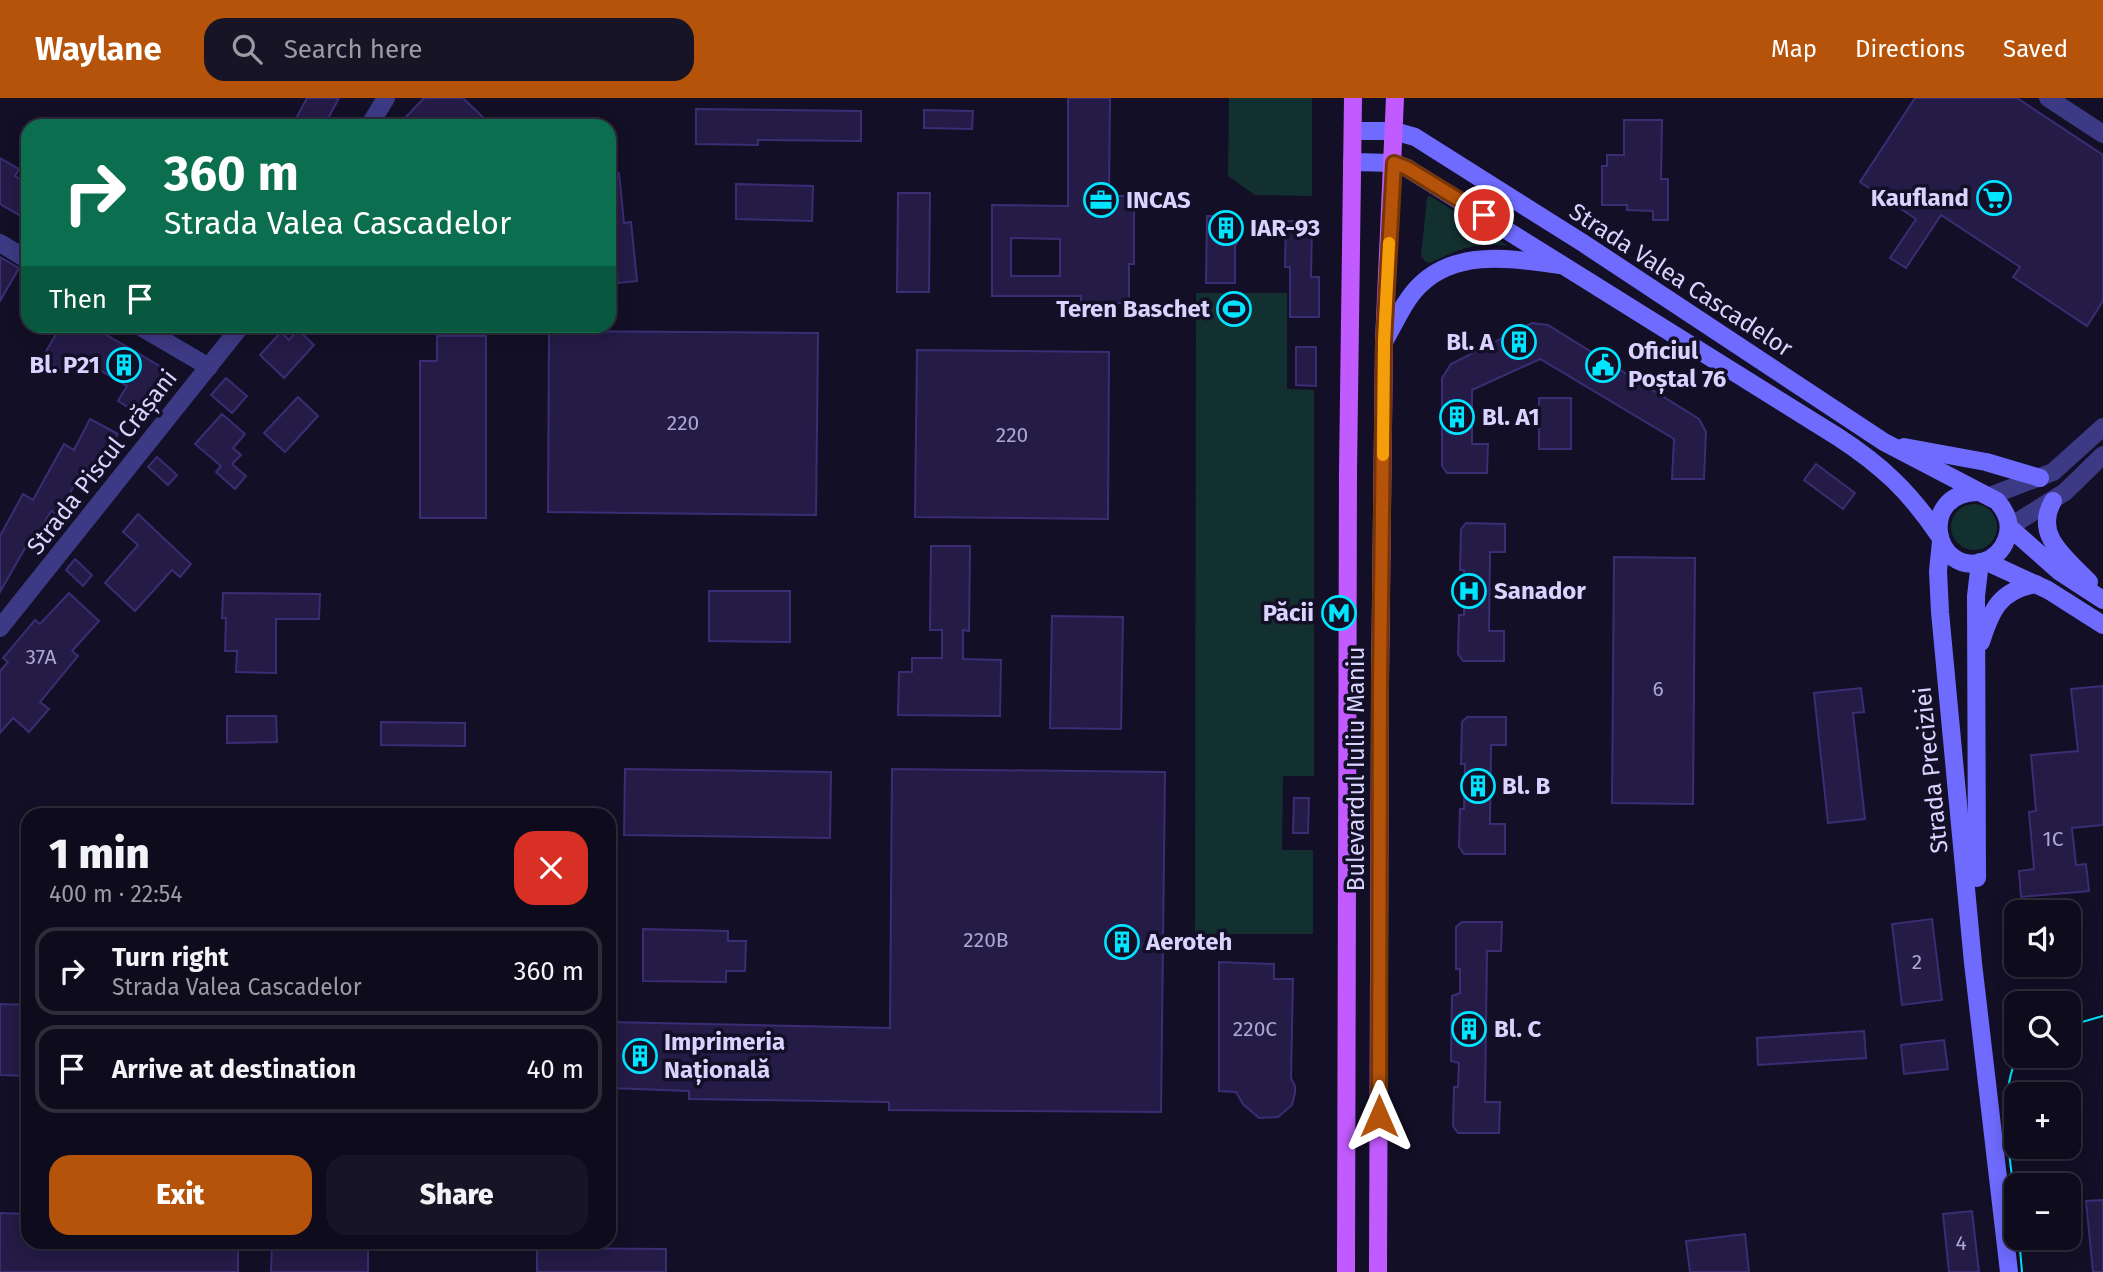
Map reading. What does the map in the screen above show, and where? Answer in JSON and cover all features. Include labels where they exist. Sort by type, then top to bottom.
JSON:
[{"type":"main road","name":"Bulevardul Iuliu Maniu","points":[[1346,1272],[1348,499],[1353,98]]},
{"type":"main road","name":"Bulevardul Iuliu Maniu","points":[[1378,1272],[1384,342],[1395,98]]},
{"type":"main road","name":"Strada Valea Cascadelor","points":[[1353,131],[1394,131],[1415,137],[1884,442],[1983,494]]},
{"type":"main road","name":"Strada Valea Cascadelor","points":[[1352,162],[1394,163],[1407,168],[1870,458],[1906,491],[1940,538]]},
{"type":"main road","points":[[1384,342],[1417,288],[1443,269],[1459,263],[1493,258],[1567,266]]},
{"type":"main road","points":[[1884,442],[1986,462],[2040,478]]},
{"type":"main road","points":[[2103,598],[2042,558],[2009,527],[2003,508],[1983,494],[1959,495],[1940,515],[1940,538],[1946,550],[1962,561],[1983,562],[2036,584],[2103,625]]},
{"type":"main road","points":[[2053,501],[2045,521],[2050,538],[2103,598]]},
{"type":"main road","points":[[1983,562],[2000,551],[2005,544],[2009,527]]},
{"type":"main road","name":"Strada Preciziei","points":[[1940,538],[1939,592],[1972,876],[1980,963],[1978,994],[2009,1272]]},
{"type":"main road","name":"Strada Preciziei","points":[[1972,876],[1976,596],[1983,562]]},
{"type":"main road","points":[[1976,659],[1992,612],[2000,601],[2017,588],[2036,584]]},
{"type":"street","points":[[373,119],[386,98]]},
{"type":"street","points":[[2048,98],[2103,134]]},
{"type":"street","points":[[0,243],[21,256]]},
{"type":"street","points":[[151,333],[209,367]]},
{"type":"street","name":"Strada Piscul Crășani","points":[[0,628],[236,333]]},
{"type":"street","points":[[1983,494],[2040,478],[2064,465],[2103,427]]},
{"type":"street","points":[[2009,527],[2053,501],[2103,454]]},
{"type":"green space","points":[[1229,98],[1312,98],[1312,196],[1255,195],[1228,176]]},
{"type":"green space","points":[[1429,196],[1508,246],[1476,246],[1430,263],[1426,262],[1421,256]]},
{"type":"green space","points":[[1196,293],[1287,293],[1287,389],[1314,390],[1314,776],[1283,776],[1282,850],[1313,850],[1313,934],[1195,934]]},
{"type":"green space","points":[[1974,504],[1990,511],[1997,527],[1990,543],[1974,550],[1958,543],[1951,527],[1958,511]]},
{"type":"building","points":[[307,98],[339,98],[328,119],[296,119]]},
{"type":"building","points":[[424,98],[463,98],[485,119],[408,119],[406,117]]},
{"type":"building","name":"INCAS","points":[[1068,98],[1110,98],[1109,196],[1134,196],[1134,264],[1129,264],[1129,303],[1081,303],[1081,296],[992,296],[992,205],[1068,206]],"holes":[[[1011,238],[1060,239],[1060,276],[1011,276]]]},
{"type":"building","name":"Kaufland","points":[[1915,98],[2017,98],[2103,155],[2103,301],[2087,326],[2013,277],[2020,267],[1941,215],[1906,268],[1890,258],[1916,219],[1860,182]]},
{"type":"building","points":[[696,109],[861,111],[861,141],[758,140],[758,145],[696,144]]},
{"type":"building","points":[[924,110],[973,111],[972,129],[924,128]]},
{"type":"building","points":[[1624,120],[1662,120],[1661,179],[1668,179],[1668,220],[1653,220],[1653,211],[1627,210],[1627,205],[1602,205],[1602,166],[1607,166],[1607,155],[1624,155]]},
{"type":"building","points":[[0,158],[19,169],[15,176],[21,180],[21,216],[0,204]]},
{"type":"building","points":[[616,173],[619,173],[624,223],[631,222],[637,281],[618,283]]},
{"type":"building","points":[[736,184],[813,186],[812,221],[736,219]]},
{"type":"building","points":[[898,193],[930,193],[929,292],[897,292]]},
{"type":"building","points":[[1207,216],[1235,216],[1235,229],[1240,237],[1235,246],[1235,283],[1206,283]]},
{"type":"building","points":[[1286,221],[1312,221],[1311,277],[1319,277],[1319,317],[1290,317],[1290,267],[1285,267]]},
{"type":"building","points":[[0,257],[19,268],[0,301]]},
{"type":"building","points":[[1532,323],[1548,325],[1699,419],[1706,432],[1704,479],[1672,479],[1674,439],[1540,359],[1472,390],[1472,444],[1488,444],[1487,473],[1447,473],[1442,466],[1442,378],[1451,364]]},
{"type":"building","name":"Bl. P21","points":[[57,333],[103,333],[170,372],[144,417],[118,401],[127,386],[79,358],[69,374],[42,358]]},
{"type":"building","points":[[280,333],[289,340],[295,333],[301,333],[314,345],[284,378],[260,355]]},
{"type":"building","points":[[549,333],[818,333],[816,515],[548,512]]},
{"type":"building","points":[[437,336],[486,336],[486,518],[420,518],[420,361],[437,361]]},
{"type":"building","points":[[1296,347],[1316,347],[1316,386],[1296,385]]},
{"type":"building","points":[[917,350],[1109,352],[1108,519],[915,517]]},
{"type":"building","points":[[226,378],[247,396],[232,413],[211,395]]},
{"type":"building","points":[[298,397],[318,416],[285,452],[264,433]]},
{"type":"building","points":[[1539,398],[1571,398],[1571,449],[1539,449]]},
{"type":"building","points":[[222,414],[245,434],[233,448],[241,455],[232,464],[246,476],[235,489],[216,472],[221,466],[195,444]]},
{"type":"building","points":[[90,419],[118,434],[96,473],[84,467],[58,515],[51,511],[32,545],[28,543],[0,592],[0,536],[23,494],[33,500],[64,444],[74,450]]},
{"type":"building","points":[[157,457],[177,475],[168,485],[148,467]]},
{"type":"building","points":[[1816,464],[1855,493],[1843,509],[1804,480]]},
{"type":"building","points":[[138,514],[191,564],[180,577],[172,570],[135,611],[105,583],[138,545],[123,532]]},
{"type":"building","points":[[1466,523],[1505,524],[1505,552],[1490,552],[1489,631],[1504,631],[1504,661],[1463,661],[1458,654],[1459,615],[1464,615],[1464,570],[1460,570],[1461,529]]},
{"type":"building","points":[[931,546],[970,546],[969,631],[963,630],[963,659],[1001,660],[1000,716],[898,715],[899,672],[912,672],[912,658],[942,658],[942,630],[930,630]]},
{"type":"building","points":[[1614,557],[1695,558],[1693,804],[1612,803]]},
{"type":"building","points":[[75,559],[92,575],[83,586],[66,570]]},
{"type":"building","points":[[709,591],[790,591],[790,642],[709,641]]},
{"type":"building","points":[[69,593],[99,621],[72,651],[78,656],[40,702],[49,709],[29,732],[13,718],[0,733],[0,671],[8,662],[3,658],[35,620],[40,624]]},
{"type":"building","points":[[223,593],[320,594],[319,619],[276,619],[276,673],[236,672],[237,651],[225,651],[226,618],[222,618]]},
{"type":"building","points":[[1052,616],[1123,617],[1121,729],[1050,728]]},
{"type":"building","points":[[2103,686],[2103,825],[2072,828],[2076,865],[2086,864],[2089,891],[2021,897],[2019,871],[2034,869],[2029,812],[2036,811],[2031,755],[2078,751],[2071,689]]},
{"type":"building","points":[[1861,688],[1864,712],[1853,713],[1865,819],[1828,823],[1814,693]]},
{"type":"building","points":[[227,716],[276,716],[277,742],[227,743]]},
{"type":"building","name":"Bl. B","points":[[1467,717],[1506,717],[1506,745],[1491,745],[1490,824],[1505,824],[1505,854],[1464,854],[1459,847],[1460,809],[1464,809],[1462,722]]},
{"type":"building","points":[[381,722],[465,723],[465,746],[381,745]]},
{"type":"building","points":[[625,769],[831,772],[830,838],[624,835]]},
{"type":"building","points":[[892,769],[1165,772],[1161,1112],[889,1110],[889,1102],[689,1099],[689,1091],[616,1088],[616,1022],[890,1028]]},
{"type":"building","points":[[1294,798],[1309,798],[1308,833],[1293,833]]},
{"type":"building","points":[[1932,919],[1942,1000],[1902,1005],[1892,924]]},
{"type":"building","name":"Bl. C","points":[[1462,922],[1502,922],[1501,951],[1487,951],[1485,1102],[1500,1102],[1499,1133],[1458,1133],[1453,1126],[1454,1087],[1458,1087],[1459,1063],[1451,1061],[1452,996],[1460,993],[1460,969],[1456,969],[1456,927]]},
{"type":"building","points":[[643,929],[728,931],[728,941],[746,941],[745,971],[726,971],[726,982],[643,981]]},
{"type":"building","points":[[1219,962],[1274,964],[1274,979],[1293,979],[1291,1078],[1295,1093],[1292,1105],[1278,1117],[1259,1118],[1243,1104],[1236,1092],[1219,1091]]},
{"type":"building","points":[[0,1004],[21,1005],[21,1076],[0,1075]]},
{"type":"building","points":[[1864,1031],[1866,1058],[1758,1065],[1757,1038]]},
{"type":"building","points":[[1944,1040],[1948,1069],[1904,1074],[1901,1045]]},
{"type":"building","points":[[2103,1200],[2103,1272],[2093,1272],[2086,1201]]},
{"type":"building","points":[[1972,1211],[1979,1272],[1949,1272],[1943,1214]]},
{"type":"building","points":[[0,1213],[21,1214],[21,1249],[238,1249],[238,1272],[0,1272]]},
{"type":"building","points":[[1745,1234],[1749,1272],[1690,1272],[1686,1241]]},
{"type":"building","points":[[272,1249],[368,1249],[368,1272],[271,1272]]},
{"type":"building","points":[[537,1249],[666,1249],[666,1272],[537,1272]]},
{"type":"tram line","points":[[2081,1022],[2103,1016]]},
{"type":"tram line","points":[[2012,1173],[2006,1110],[2013,1068]]},
{"type":"tram line","points":[[2020,1250],[2022,1272]]},
{"type":"slow traffic","points":[[1383,455],[1384,342],[1389,243]]},
{"type":"place","name":"Kaufland","points":[[1994,198]]},
{"type":"place","name":"INCAS","points":[[1101,200]]},
{"type":"place","name":"IAR-93","points":[[1226,228]]},
{"type":"place","name":"Teren Baschet","points":[[1234,309]]},
{"type":"place","name":"Bl. A","points":[[1519,342]]},
{"type":"place","name":"Bl. P21","points":[[124,365]]},
{"type":"place","name":"Oficiul Poștal 76","points":[[1603,365]]},
{"type":"place","name":"Bl. A1","points":[[1457,417]]},
{"type":"place","name":"Sanador","points":[[1469,591]]},
{"type":"place","name":"Păcii","points":[[1339,613]]},
{"type":"place","name":"Bl. B","points":[[1478,786]]},
{"type":"place","name":"Aeroteh","points":[[1122,942]]},
{"type":"place","name":"Bl. C","points":[[1469,1029]]},
{"type":"place","name":"Imprimeria Națională","points":[[640,1056]]},
{"type":"route","points":[[1379,1116],[1384,342],[1394,163],[1401,164],[1484,215]]}]
